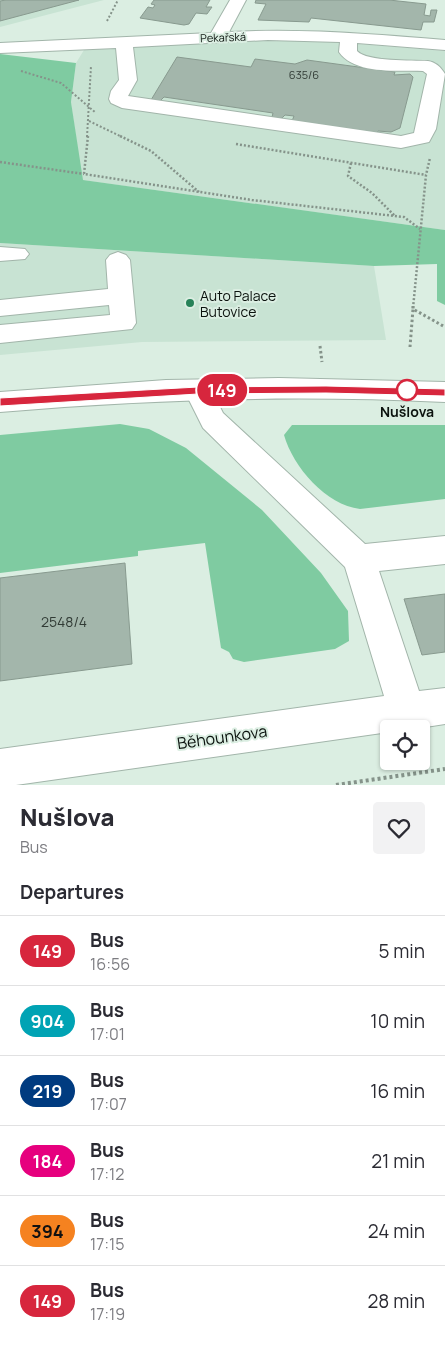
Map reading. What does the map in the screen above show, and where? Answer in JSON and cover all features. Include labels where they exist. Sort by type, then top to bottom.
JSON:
[{"type":"street","points":[[218,36],[238,0]]},
{"type":"street","name":"Pekařská","points":[[0,48],[218,36],[349,37],[445,45]]},
{"type":"street","points":[[124,41],[128,80],[120,91],[118,99],[128,104],[401,142],[422,138],[426,129],[436,73],[428,66],[379,64],[354,59],[348,52],[349,37]]},
{"type":"street","points":[[0,334],[123,323],[118,260]]},
{"type":"street","points":[[0,308],[121,296]]},
{"type":"street","points":[[0,402],[198,390],[445,392]]},
{"type":"street","points":[[198,390],[213,420],[359,560],[407,710]]},
{"type":"street","points":[[359,560],[445,550]]},
{"type":"street","name":"Běhounkova","points":[[0,768],[445,706]]},
{"type":"path","points":[[84,174],[89,121],[89,75],[95,44]]},
{"type":"path","points":[[89,121],[151,151],[199,192]]},
{"type":"path","points":[[358,136],[348,176],[372,193],[396,216]]},
{"type":"path","points":[[410,348],[420,228],[427,168],[431,154]]},
{"type":"path","points":[[0,162],[252,200],[404,217],[420,228]]},
{"type":"path","points":[[413,309],[445,327]]},
{"type":"path","points":[[320,346],[324,371]]},
{"type":"path","points":[[336,785],[445,769]]},
{"type":"shaded area","points":[[0,0],[104,0],[0,27]]},
{"type":"shaded area","points":[[256,40],[322,41],[445,51],[445,230],[82,180],[71,102],[76,63],[84,50],[132,45]]},
{"type":"shaded area","name":"Auto Palace Butovice","points":[[0,243],[374,266],[386,340],[142,342],[0,355]]},
{"type":"green space","points":[[0,54],[76,63],[71,102],[83,180],[445,230],[445,305],[437,301],[437,264],[374,266],[0,243]]},
{"type":"green space","points":[[120,424],[149,429],[186,448],[262,510],[321,573],[348,611],[349,641],[335,649],[244,662],[233,659],[229,652],[221,648],[205,543],[138,551],[138,556],[0,573],[0,435]]},
{"type":"green space","points":[[292,425],[445,425],[445,499],[360,509],[347,506],[323,492],[295,460],[284,435]]},
{"type":"building","points":[[79,0],[0,21],[0,1]]},
{"type":"building","points":[[154,0],[210,0],[206,7],[212,7],[207,14],[196,13],[189,24],[184,25],[140,18],[148,7],[153,8],[155,5],[151,4]]},
{"type":"building","points":[[256,0],[389,0],[426,4],[424,15],[430,16],[431,10],[437,10],[434,22],[423,22],[421,30],[311,18],[309,22],[258,20],[266,4],[255,3]]},
{"type":"building","points":[[177,57],[251,67],[255,59],[295,64],[307,60],[395,72],[394,75],[410,74],[413,77],[400,128],[391,132],[378,131],[377,133],[292,121],[294,116],[285,115],[282,118],[276,119],[272,117],[273,113],[164,97],[160,101],[151,100]]},
{"type":"building","points":[[125,563],[132,664],[0,681],[0,578]]},
{"type":"building","points":[[445,594],[445,652],[422,655],[404,599]]},
{"type":"bus line","name":"149","points":[[0,402],[198,390],[406,390],[445,392]]},
{"type":"place","name":"Auto Palace Butovice","points":[[190,303]]},
{"type":"place","name":"Nušlova","points":[[407,390]]}]
